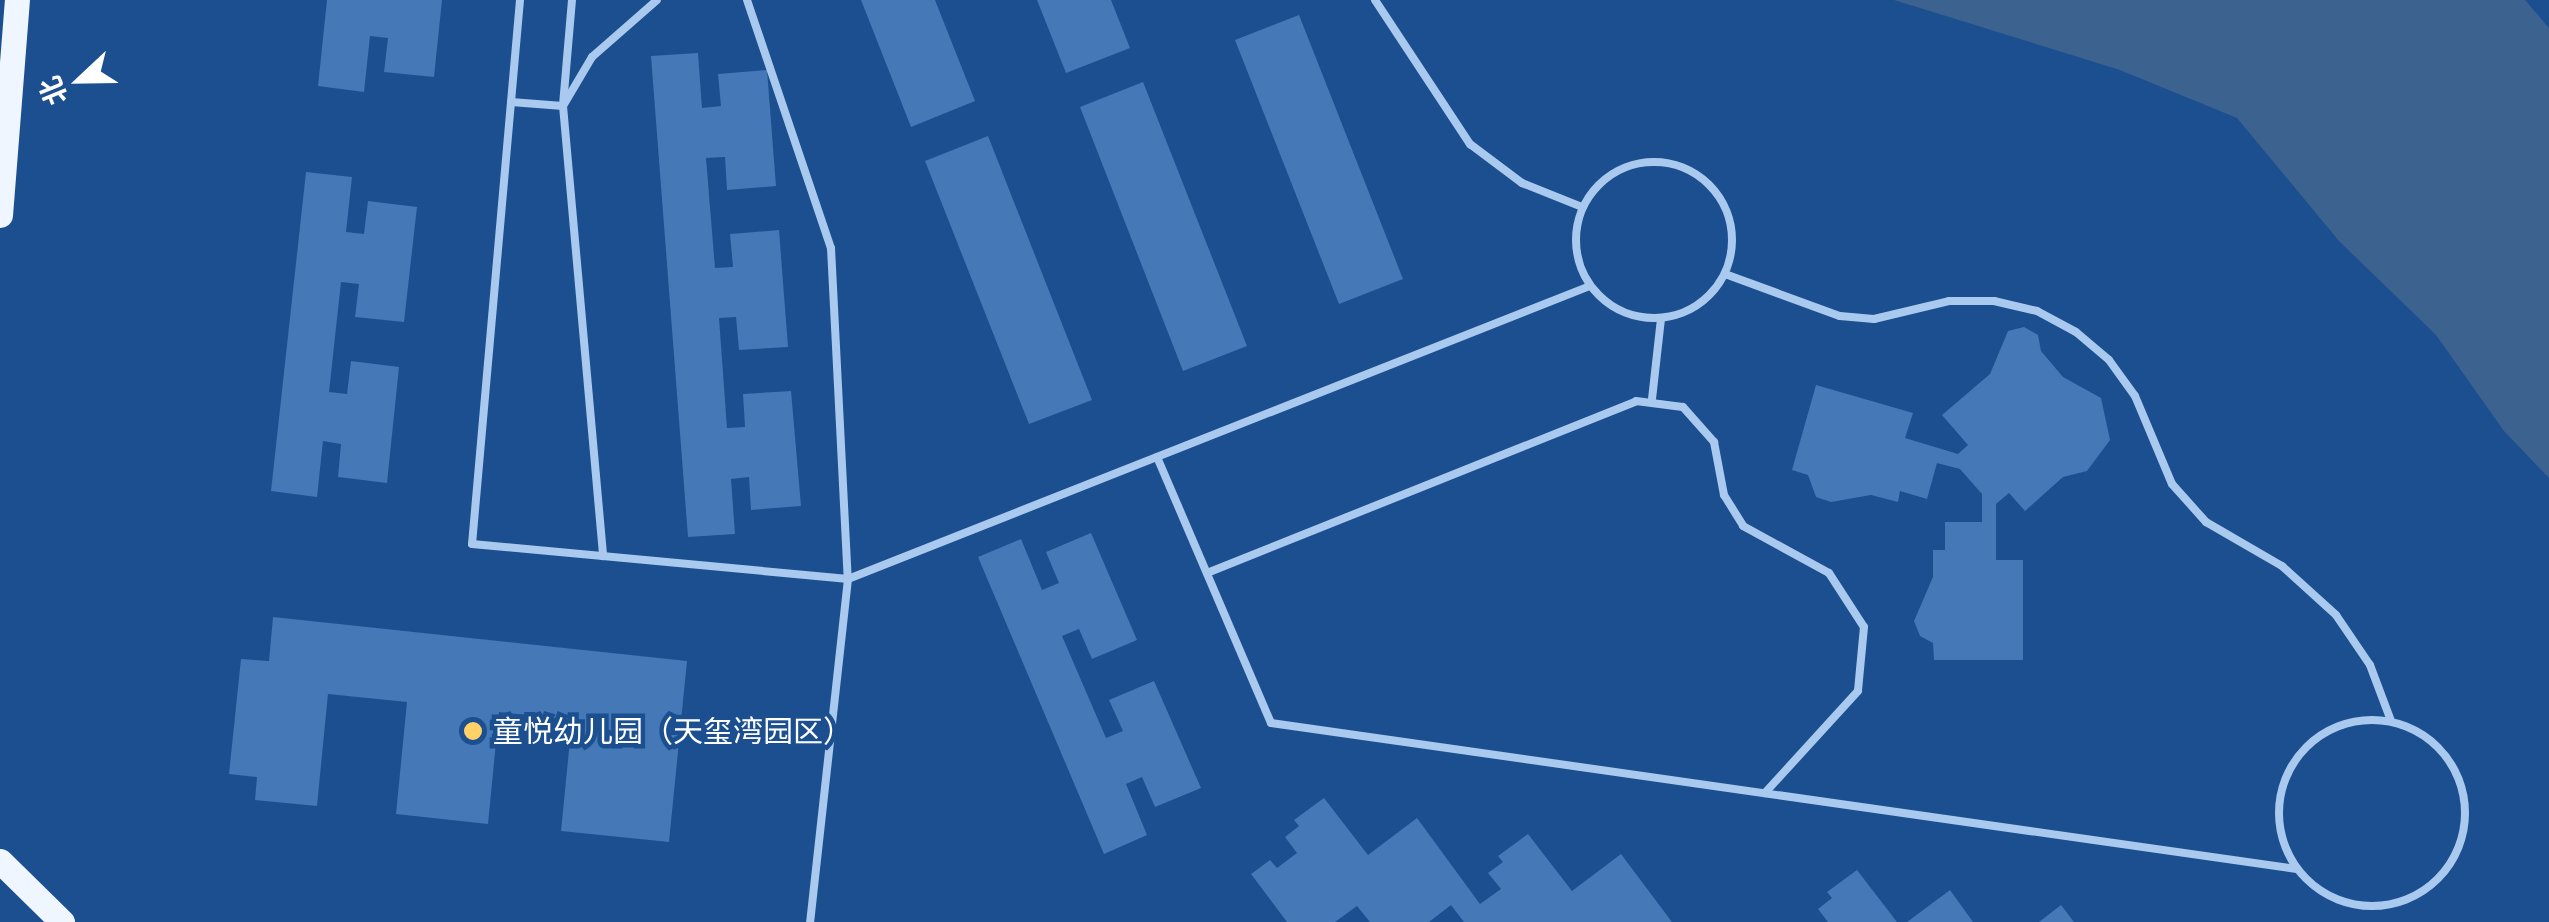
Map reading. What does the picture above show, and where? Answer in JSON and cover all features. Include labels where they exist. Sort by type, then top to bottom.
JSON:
[{"type":"main road","points":[[0,216],[17,0]]},
{"type":"main road","points":[[0,861],[62,922]]},
{"type":"lane","points":[[520,0],[472,544],[848,579],[1590,286]]},
{"type":"lane","points":[[572,0],[563,106],[603,556]]},
{"type":"lane","points":[[563,106],[592,57],[657,0]]},
{"type":"lane","points":[[746,0],[831,248],[848,579],[810,922]]},
{"type":"lane","points":[[1375,0],[1470,144],[1522,183],[1582,207]]},
{"type":"lane","points":[[511,102],[563,106]]},
{"type":"lane","points":[[1646,162],[1686,169],[1718,194],[1728,214],[1732,244],[1725,274],[1700,305],[1661,319],[1621,312],[1590,286],[1576,248],[1582,207],[1608,176],[1626,166],[1646,162]]},
{"type":"lane","points":[[1725,274],[1840,316],[1874,318],[1949,302],[1994,301],[2037,312],[2076,332],[2109,360],[2135,396],[2172,484],[2206,522],[2282,566],[2336,615],[2370,665],[2391,721]]},
{"type":"lane","points":[[1652,399],[1661,319]]},
{"type":"lane","points":[[1206,573],[1652,399],[1696,416],[1714,442],[1724,495],[1744,526],[1829,573],[1864,627],[1858,691],[1765,793]]},
{"type":"lane","points":[[1157,457],[1270,723],[2297,868]]},
{"type":"lane","points":[[2369,720],[2391,721],[2431,742],[2458,777],[2465,822],[2450,864],[2418,894],[2375,907],[2331,898],[2297,868],[2279,827],[2281,793],[2294,762],[2326,731],[2369,720]]},
{"type":"water","points":[[1894,0],[2525,0],[2549,28],[2549,478],[2504,431],[2436,335],[2339,241],[2237,118],[2120,70]]},
{"type":"building","points":[[327,0],[442,0],[434,77],[384,72],[388,38],[370,36],[364,92],[318,86]]},
{"type":"building","points":[[861,0],[935,0],[975,101],[911,127]]},
{"type":"building","points":[[1037,0],[1111,0],[1130,48],[1066,73]]},
{"type":"building","points":[[1299,15],[1403,279],[1339,304],[1235,40]]},
{"type":"building","points":[[698,53],[702,108],[721,106],[718,74],[767,70],[776,186],[727,190],[725,157],[706,158],[715,268],[733,267],[730,234],[779,230],[788,347],[739,350],[736,317],[719,318],[727,428],[745,427],[743,394],[791,391],[801,506],[751,510],[749,477],[731,479],[735,534],[688,537],[651,56]]},
{"type":"building","points":[[1143,82],[1247,346],[1183,371],[1080,107]]},
{"type":"building","points":[[988,136],[1092,400],[1029,424],[925,161]]},
{"type":"building","points":[[306,172],[352,177],[346,232],[364,234],[368,201],[417,207],[404,322],[355,317],[359,284],[341,282],[329,392],[347,394],[351,361],[399,367],[387,483],[338,477],[341,444],[323,441],[317,497],[271,491]]},
{"type":"building","points":[[2024,327],[2038,335],[2041,351],[2063,377],[2101,398],[2110,440],[2087,471],[2063,477],[2025,511],[2009,493],[1996,504],[1996,560],[2023,560],[2023,660],[1934,660],[1933,643],[1920,636],[1914,621],[1933,577],[1933,550],[1945,550],[1945,522],[1982,522],[1982,494],[1960,469],[1937,463],[1927,499],[1900,491],[1898,502],[1871,495],[1831,502],[1816,497],[1808,475],[1792,470],[1816,385],[1913,413],[1905,438],[1958,454],[1968,445],[1942,415],[1990,374],[2008,331]]},
{"type":"building","points":[[1091,533],[1137,640],[1092,659],[1079,629],[1062,636],[1106,738],[1123,731],[1109,700],[1154,681],[1201,788],[1155,807],[1142,777],[1126,784],[1147,835],[1104,854],[978,557],[1021,539],[1042,590],[1059,583],[1046,552]]},
{"type":"building","points":[[273,617],[687,661],[669,842],[561,831],[572,720],[499,712],[488,824],[396,814],[407,702],[328,694],[317,806],[255,800],[257,777],[229,774],[241,659],[269,661]]},
{"type":"building","points":[[1324,798],[1368,855],[1417,818],[1480,904],[1501,889],[1488,873],[1503,862],[1498,856],[1528,834],[1572,891],[1621,854],[1672,922],[1464,922],[1451,905],[1429,922],[1370,922],[1357,906],[1335,922],[1287,922],[1251,874],[1270,860],[1277,868],[1297,853],[1285,837],[1299,826],[1294,820]]},
{"type":"building","points":[[1857,870],[1897,922],[1828,922],[1818,909],[1832,898],[1827,892]]},
{"type":"building","points":[[1950,890],[1973,922],[1907,922]]},
{"type":"building","points":[[2061,905],[2074,922],[2039,922]]},
{"type":"place","name":"童悦幼儿园（天玺湾园区）","points":[[473,731]]}]
